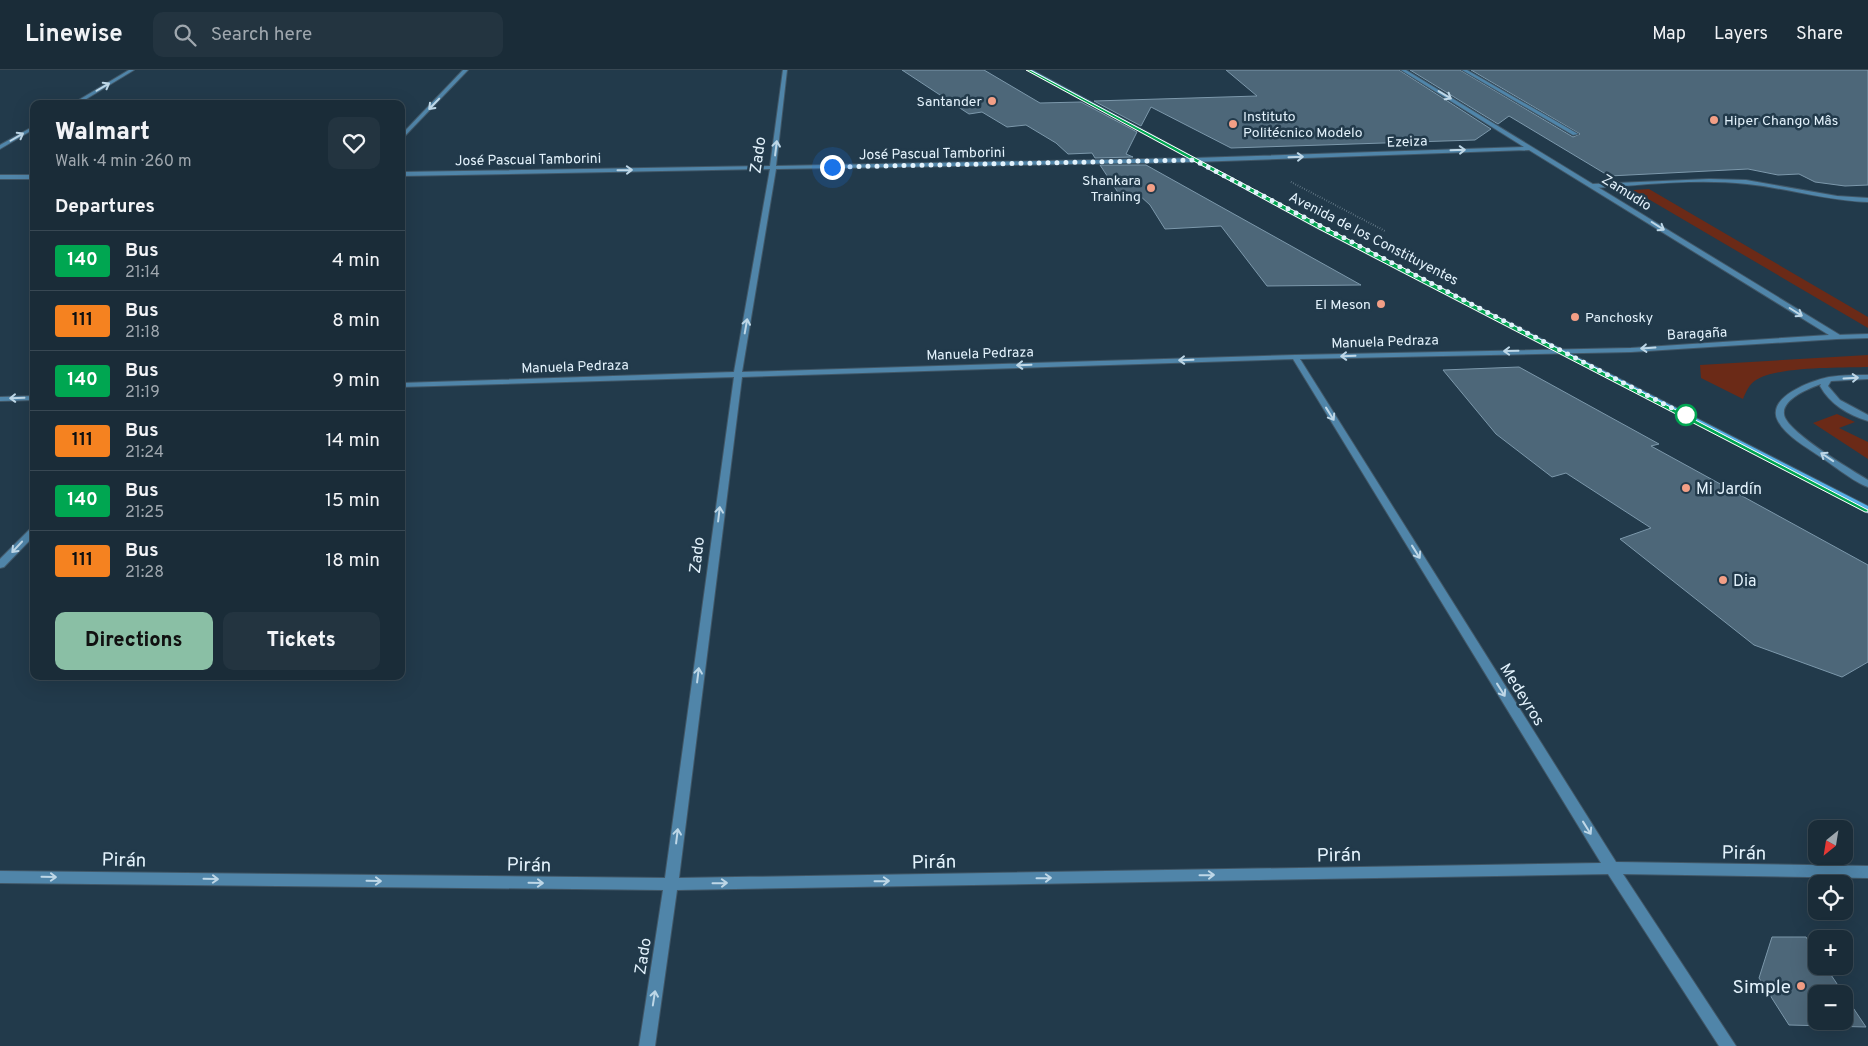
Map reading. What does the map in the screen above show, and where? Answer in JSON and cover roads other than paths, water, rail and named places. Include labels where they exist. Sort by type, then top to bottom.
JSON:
[{"type":"main road","name":"Avenida de los Constituyentes","points":[[1029,70],[1194,160],[1868,510]]},
{"type":"street","points":[[81,100],[132,70]]},
{"type":"street","points":[[405,134],[466,70]]},
{"type":"street","name":"Zado","points":[[647,1046],[671,884],[738,374],[773,168],[785,70]]},
{"type":"street","name":"Zamudio","points":[[1403,70],[1836,337]]},
{"type":"street","points":[[1464,70],[1574,134]]},
{"type":"street","points":[[0,147],[30,129]]},
{"type":"street","name":"Ezeiza","points":[[1194,160],[1530,148]]},
{"type":"street","name":"José Pascual Tamborini","points":[[405,174],[1194,160]]},
{"type":"street","points":[[0,178],[30,177]]},
{"type":"street","points":[[1593,186],[1722,180],[1772,185],[1844,199],[1868,200]]},
{"type":"street","name":"Baragaña","points":[[1560,350],[1631,350],[1868,336]]},
{"type":"street","name":"Manuela Pedraza","points":[[405,385],[1560,350]]},
{"type":"street","name":"Medeyros","points":[[1295,357],[1612,868],[1728,1046]]},
{"type":"street","points":[[1868,377],[1828,380],[1805,387],[1783,402],[1779,416],[1782,422],[1802,439],[1868,484]]},
{"type":"street","points":[[1828,380],[1824,386],[1827,394],[1849,410],[1868,418]]},
{"type":"street","points":[[0,399],[30,398]]},
{"type":"street","points":[[0,565],[30,534]]},
{"type":"street","name":"Pirán","points":[[0,877],[671,884],[1612,868],[1868,872]]},
{"type":"place","name":"Santander","points":[[992,101]]},
{"type":"place","name":"Hiper Chango Mâs","points":[[1714,120]]},
{"type":"place","name":"Instituto Politécnico Modelo","points":[[1233,124]]},
{"type":"place","name":"Shankara Training","points":[[1151,188]]},
{"type":"place","name":"El Meson","points":[[1381,304]]},
{"type":"place","name":"Panchosky","points":[[1575,317]]},
{"type":"place","name":"Mi Jardín","points":[[1686,488]]},
{"type":"place","name":"Dia","points":[[1723,580]]},
{"type":"place","name":"Simple","points":[[1801,986]]}]
